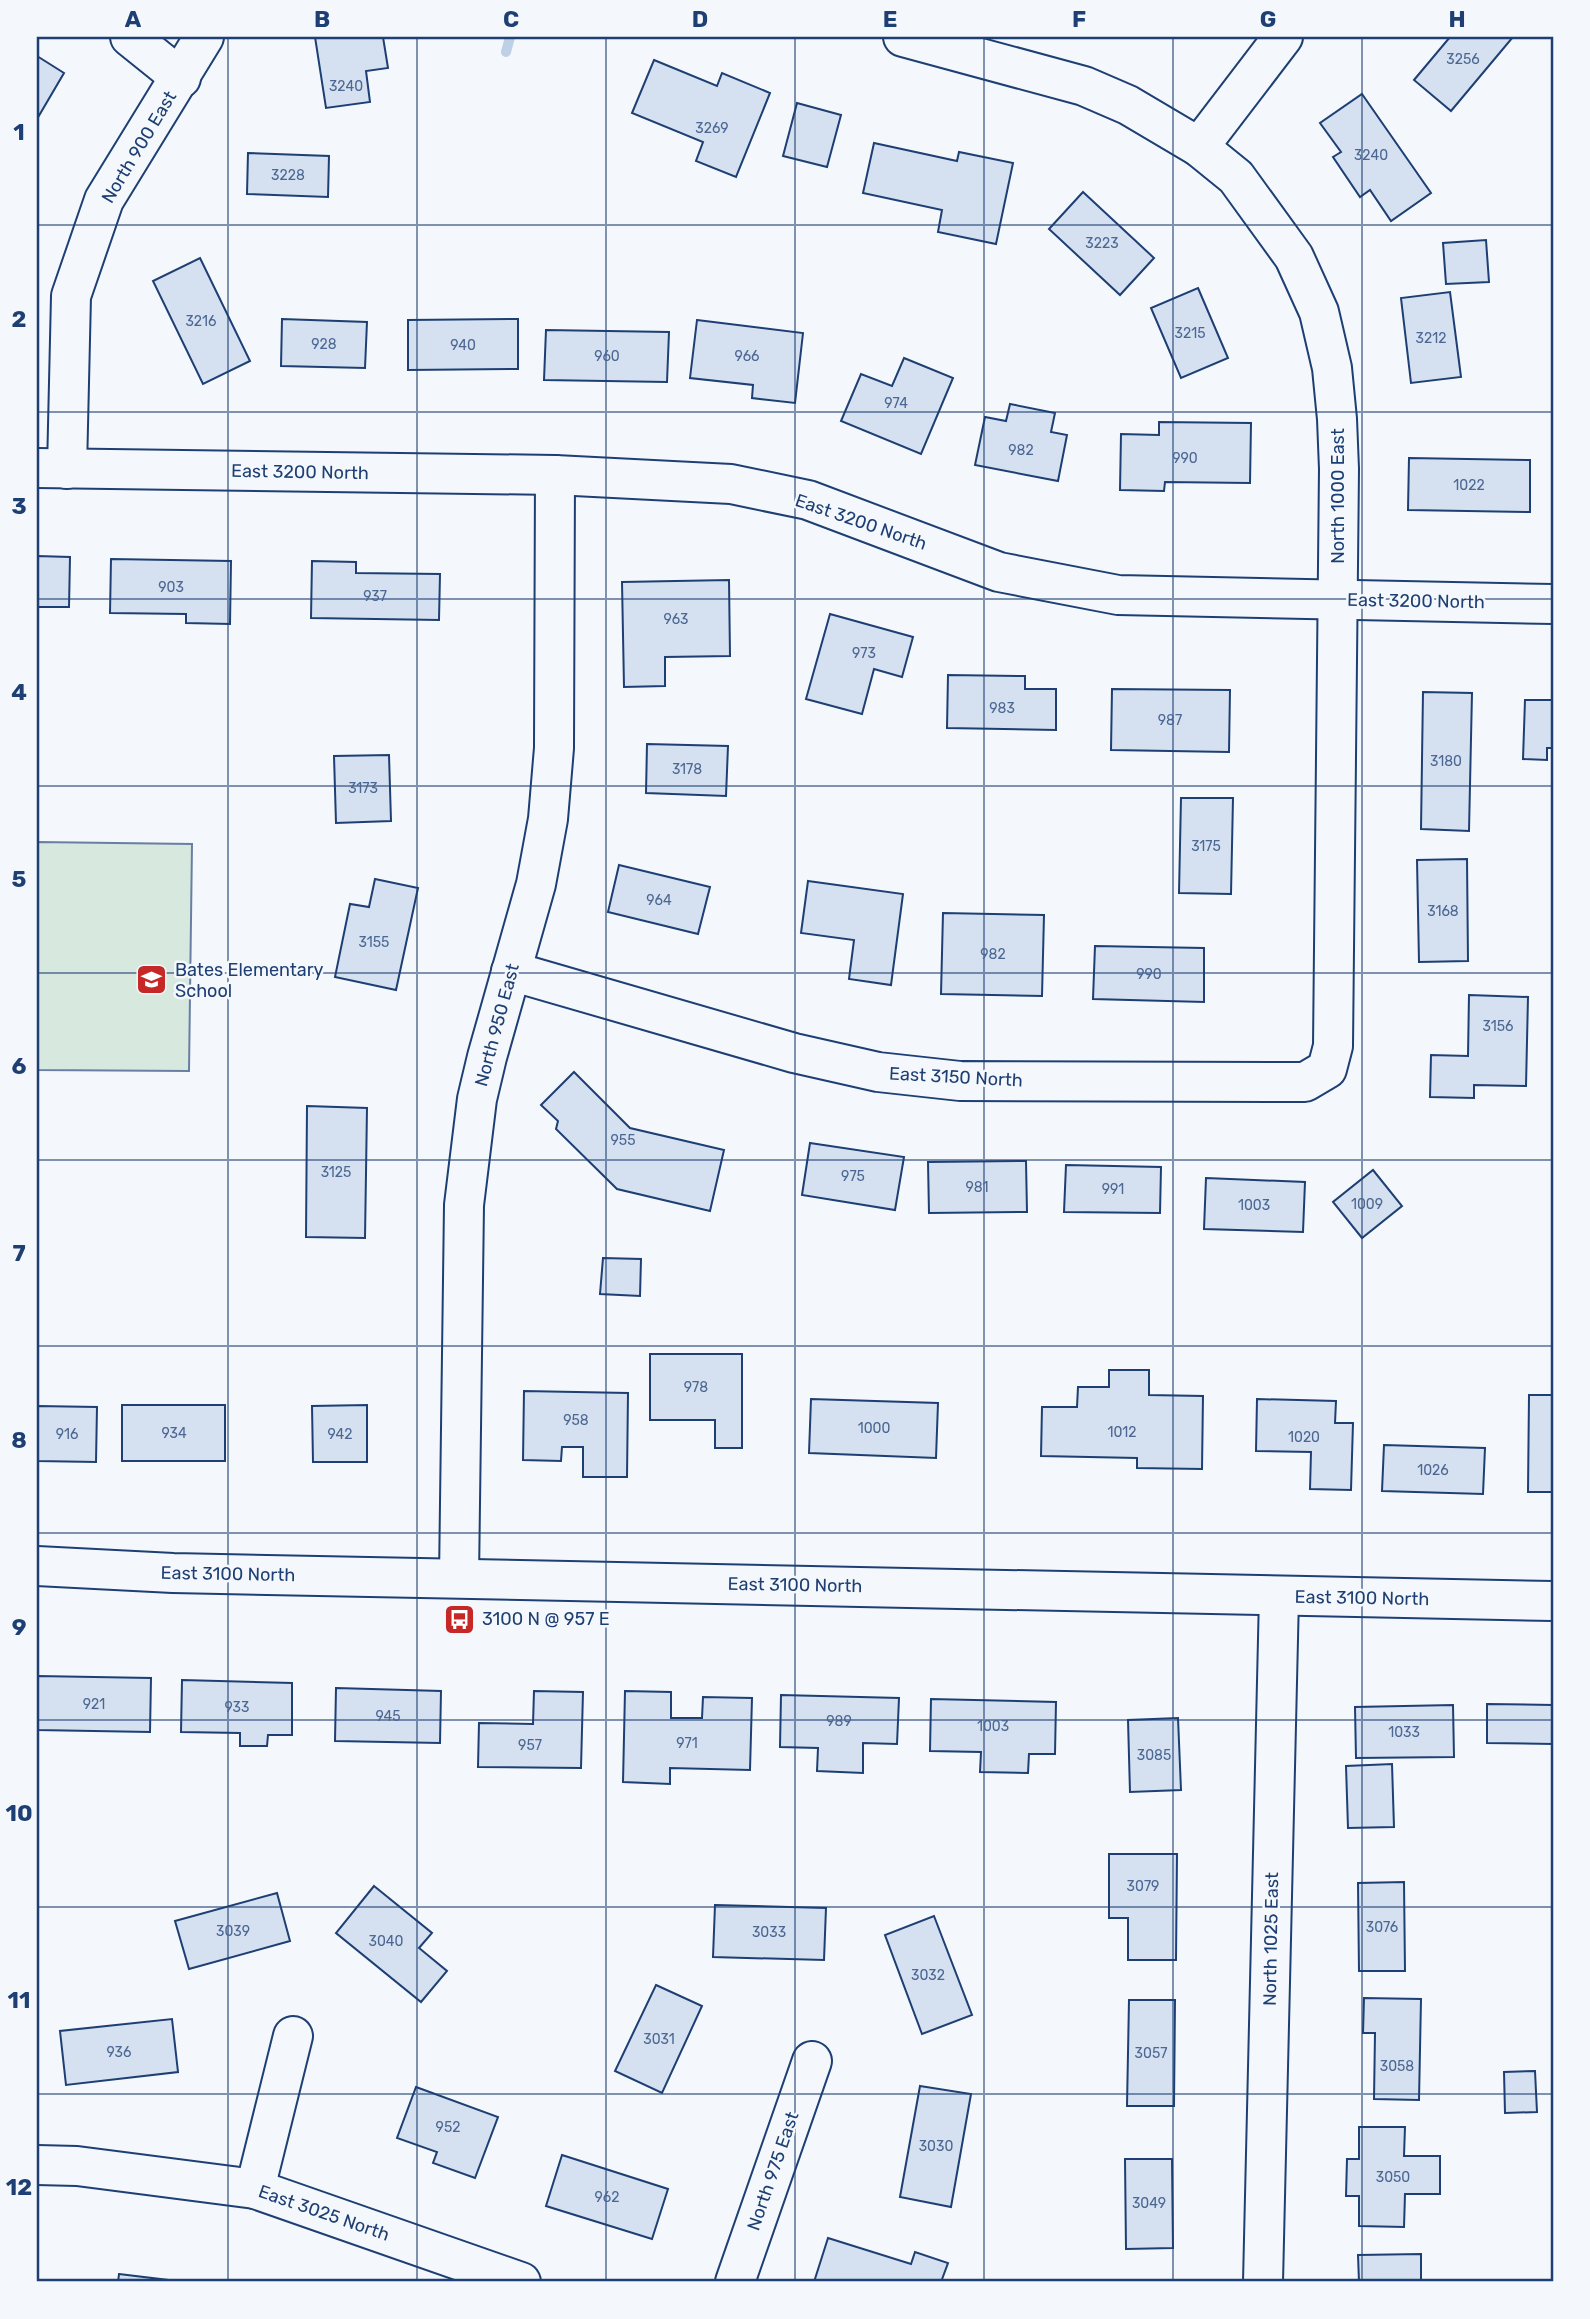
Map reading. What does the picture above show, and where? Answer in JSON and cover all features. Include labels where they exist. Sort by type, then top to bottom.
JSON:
[{"type":"street","points":[[130,37],[181,78]]},
{"type":"street","name":"North 900 East","points":[[52,469],[71,296],[104,200],[204,37]]},
{"type":"street","name":"North 1000 East","points":[[903,37],[1084,86],[1128,105],[1199,148],[1236,177],[1264,214],[1294,257],[1318,312],[1332,368],[1338,419],[1333,1046],[1327,1069]]},
{"type":"street","points":[[1199,148],[1283,37]]},
{"type":"street","name":"East 3200 North","points":[[52,469],[555,475],[731,484],[808,500],[999,572],[1118,595],[1553,604]]},
{"type":"street","name":"North 950 East","points":[[458,1578],[464,1205],[477,1099],[536,884],[548,820],[554,748],[555,475]]},
{"type":"street","name":"East 3150 North","points":[[511,971],[794,1053],[878,1072],[960,1081],[1305,1082],[1327,1069]]},
{"type":"street","name":"East 3100 North","points":[[37,1566],[173,1573],[1553,1601]]},
{"type":"street","name":"North 1025 East","points":[[1263,2282],[1279,1596]]},
{"type":"street","points":[[255,2189],[293,2036]]},
{"type":"street","name":"North 975 East","points":[[735,2282],[812,2061]]},
{"type":"street","name":"East 3025 North","points":[[37,2165],[77,2166],[255,2189],[521,2282]]},
{"type":"shaded area","points":[[37,842],[192,844],[189,1071],[37,1070]]},
{"type":"building","points":[[315,37],[383,37],[388,68],[366,71],[370,102],[326,108]]},
{"type":"building","points":[[1450,37],[1513,37],[1451,111],[1414,80]]},
{"type":"building","points":[[37,56],[64,73],[37,119]]},
{"type":"building","points":[[654,60],[717,86],[722,73],[770,93],[736,177],[696,161],[703,142],[632,113]]},
{"type":"building","points":[[1362,94],[1431,193],[1391,221],[1370,190],[1360,197],[1333,157],[1341,152],[1320,123]]},
{"type":"building","points":[[797,103],[841,115],[827,167],[783,156]]},
{"type":"building","points":[[874,143],[957,161],[959,152],[1013,163],[996,244],[938,232],[942,210],[863,193]]},
{"type":"building","points":[[248,153],[329,156],[328,197],[247,194]]},
{"type":"building","points":[[1083,192],[1154,258],[1120,295],[1049,229]]},
{"type":"building","points":[[1486,240],[1489,282],[1446,284],[1443,243]]},
{"type":"building","points":[[200,258],[250,361],[203,384],[153,281]]},
{"type":"building","points":[[1198,288],[1228,358],[1181,378],[1151,308]]},
{"type":"building","points":[[1450,292],[1461,377],[1411,383],[1401,298]]},
{"type":"building","points":[[282,319],[367,322],[365,368],[281,366]]},
{"type":"building","points":[[518,319],[518,369],[408,370],[408,320]]},
{"type":"building","points":[[697,320],[803,333],[795,403],[752,398],[753,385],[690,378]]},
{"type":"building","points":[[546,330],[669,332],[667,382],[544,380]]},
{"type":"building","points":[[904,358],[953,378],[921,454],[841,421],[861,374],[892,386]]},
{"type":"building","points":[[1010,404],[1055,413],[1051,432],[1067,435],[1058,481],[975,465],[985,417],[1006,421]]},
{"type":"building","points":[[1159,422],[1251,423],[1250,483],[1165,482],[1164,491],[1120,490],[1121,434],[1159,435]]},
{"type":"building","points":[[1409,458],[1530,460],[1530,512],[1408,510]]},
{"type":"building","points":[[37,556],[70,557],[69,607],[37,607]]},
{"type":"building","points":[[111,559],[231,561],[230,624],[186,623],[186,614],[110,613]]},
{"type":"building","points":[[312,561],[356,562],[356,573],[440,574],[439,620],[311,618]]},
{"type":"building","points":[[729,580],[730,656],[665,657],[665,686],[624,687],[622,582]]},
{"type":"building","points":[[830,614],[913,637],[902,677],[874,669],[862,714],[806,699]]},
{"type":"building","points":[[948,675],[1025,676],[1025,689],[1056,689],[1056,730],[947,728]]},
{"type":"building","points":[[1112,689],[1230,690],[1229,752],[1111,750]]},
{"type":"building","points":[[1423,692],[1472,693],[1469,831],[1421,829]]},
{"type":"building","points":[[1525,700],[1553,700],[1553,748],[1547,748],[1547,760],[1523,759]]},
{"type":"building","points":[[647,744],[728,746],[726,796],[646,793]]},
{"type":"building","points":[[389,755],[391,821],[336,823],[334,756]]},
{"type":"building","points":[[1181,798],[1233,798],[1231,894],[1179,893]]},
{"type":"building","points":[[1467,859],[1468,961],[1419,962],[1417,860]]},
{"type":"building","points":[[619,865],[710,887],[698,934],[608,912]]},
{"type":"building","points":[[375,879],[418,888],[396,990],[335,977],[350,904],[369,907]]},
{"type":"building","points":[[808,881],[903,894],[891,985],[849,979],[854,940],[801,933]]},
{"type":"building","points":[[943,913],[1044,915],[1042,996],[941,994]]},
{"type":"building","points":[[1095,946],[1204,948],[1204,1002],[1093,999]]},
{"type":"building","points":[[1469,995],[1528,997],[1526,1086],[1474,1085],[1474,1098],[1430,1097],[1431,1055],[1468,1056]]},
{"type":"building","points":[[574,1072],[630,1128],[724,1150],[710,1211],[617,1189],[556,1129],[558,1121],[541,1105]]},
{"type":"building","points":[[307,1106],[367,1108],[365,1238],[306,1237]]},
{"type":"building","points":[[810,1143],[904,1157],[895,1210],[802,1195]]},
{"type":"building","points":[[1026,1161],[1027,1212],[929,1213],[928,1162]]},
{"type":"building","points":[[1066,1165],[1161,1167],[1160,1213],[1064,1212]]},
{"type":"building","points":[[1373,1170],[1402,1206],[1362,1238],[1333,1202]]},
{"type":"building","points":[[1206,1178],[1305,1182],[1303,1232],[1204,1229]]},
{"type":"building","points":[[603,1258],[641,1259],[640,1296],[600,1294]]},
{"type":"building","points":[[650,1354],[742,1354],[742,1448],[715,1448],[715,1420],[650,1420]]},
{"type":"building","points":[[1109,1370],[1149,1370],[1149,1395],[1203,1396],[1202,1469],[1137,1468],[1137,1458],[1041,1456],[1042,1407],[1077,1407],[1078,1387],[1109,1387]]},
{"type":"building","points":[[524,1391],[628,1393],[627,1477],[583,1477],[583,1447],[562,1447],[561,1461],[523,1460]]},
{"type":"building","points":[[1529,1395],[1553,1395],[1553,1492],[1528,1492]]},
{"type":"building","points":[[811,1399],[938,1403],[936,1458],[809,1453]]},
{"type":"building","points":[[1257,1399],[1336,1401],[1335,1423],[1353,1423],[1351,1490],[1310,1489],[1311,1452],[1256,1451]]},
{"type":"building","points":[[122,1405],[225,1405],[225,1461],[122,1461]]},
{"type":"building","points":[[367,1405],[367,1462],[313,1462],[312,1406]]},
{"type":"building","points":[[37,1406],[97,1407],[96,1462],[37,1461]]},
{"type":"building","points":[[1384,1445],[1485,1448],[1483,1494],[1382,1491]]},
{"type":"building","points":[[37,1676],[151,1678],[150,1732],[37,1730]]},
{"type":"building","points":[[182,1680],[292,1683],[292,1735],[268,1735],[267,1746],[240,1746],[240,1733],[181,1732]]},
{"type":"building","points":[[336,1688],[441,1691],[440,1743],[335,1741]]},
{"type":"building","points":[[534,1691],[583,1692],[581,1768],[478,1767],[479,1723],[533,1724]]},
{"type":"building","points":[[625,1691],[671,1692],[671,1718],[702,1718],[703,1697],[752,1698],[750,1770],[670,1768],[670,1784],[623,1782]]},
{"type":"building","points":[[781,1695],[899,1698],[897,1744],[863,1743],[863,1773],[817,1771],[818,1748],[780,1747]]},
{"type":"building","points":[[931,1699],[1056,1702],[1055,1754],[1029,1754],[1028,1773],[980,1772],[981,1752],[930,1751]]},
{"type":"building","points":[[1487,1704],[1553,1705],[1553,1744],[1487,1743]]},
{"type":"building","points":[[1453,1705],[1454,1757],[1356,1758],[1355,1707]]},
{"type":"building","points":[[1178,1718],[1181,1790],[1130,1792],[1128,1720]]},
{"type":"building","points":[[1392,1764],[1394,1827],[1348,1828],[1346,1766]]},
{"type":"building","points":[[1109,1854],[1177,1854],[1176,1960],[1128,1960],[1128,1918],[1109,1918]]},
{"type":"building","points":[[1404,1882],[1405,1971],[1359,1971],[1358,1883]]},
{"type":"building","points":[[374,1886],[432,1933],[419,1948],[447,1971],[421,2002],[336,1933]]},
{"type":"building","points":[[277,1893],[290,1941],[189,1969],[175,1921]]},
{"type":"building","points":[[715,1905],[826,1908],[824,1960],[713,1957]]},
{"type":"building","points":[[934,1916],[972,2015],[922,2034],[885,1935]]},
{"type":"building","points":[[656,1985],[702,2006],[662,2093],[615,2071]]},
{"type":"building","points":[[1364,1998],[1421,1999],[1419,2100],[1374,2099],[1375,2033],[1363,2033]]},
{"type":"building","points":[[1129,2000],[1175,2000],[1174,2106],[1127,2106]]},
{"type":"building","points":[[172,2019],[178,2072],[66,2085],[60,2031]]},
{"type":"building","points":[[1535,2071],[1537,2112],[1505,2113],[1504,2072]]},
{"type":"building","points":[[920,2086],[971,2094],[951,2207],[900,2197]]},
{"type":"building","points":[[416,2087],[498,2117],[475,2178],[433,2163],[437,2152],[397,2138]]},
{"type":"building","points":[[1359,2127],[1405,2127],[1404,2156],[1440,2156],[1440,2194],[1405,2194],[1404,2227],[1359,2226],[1359,2196],[1346,2196],[1347,2159],[1359,2159]]},
{"type":"building","points":[[562,2155],[668,2189],[652,2239],[546,2206]]},
{"type":"building","points":[[1125,2159],[1172,2159],[1173,2248],[1126,2249]]},
{"type":"building","points":[[828,2238],[911,2264],[915,2252],[948,2263],[941,2282],[814,2282]]},
{"type":"building","points":[[1421,2254],[1421,2282],[1359,2282],[1358,2255]]},
{"type":"building","points":[[119,2274],[168,2280],[168,2282],[118,2282]]},
{"type":"waterway","points":[[506,52],[510,37]]},
{"type":"place","name":"Bates Elementary School","points":[[152,980]]},
{"type":"place","name":"3100 N @ 957 E","points":[[459,1619]]}]
